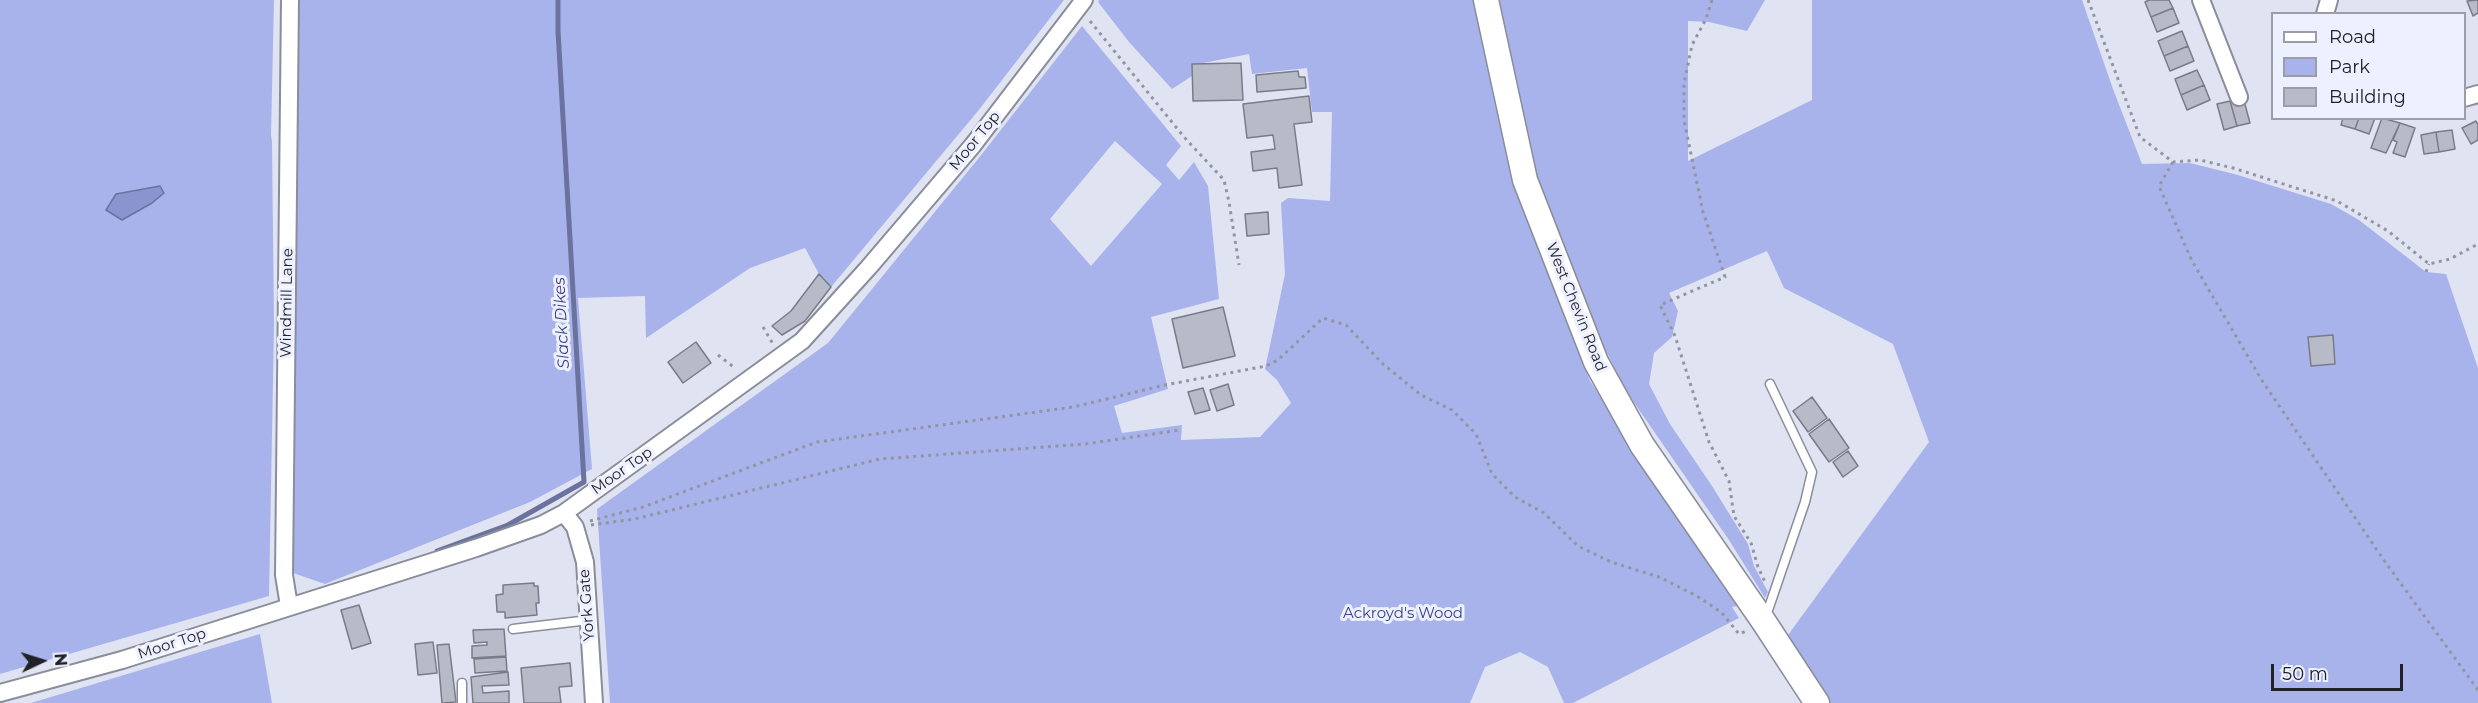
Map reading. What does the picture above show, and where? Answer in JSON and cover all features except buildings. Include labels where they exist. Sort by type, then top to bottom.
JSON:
[{"type":"street","name":"Windmill Lane","points":[[288,606],[284,575],[290,0]]},
{"type":"street","name":"West Chevin Road","points":[[1486,0],[1525,180],[1596,362],[1642,445],[1764,622],[1816,703]]},
{"type":"street","points":[[2201,0],[2239,97]]},
{"type":"street","name":"Moor Top","points":[[0,693],[122,660],[476,548],[541,525],[571,522],[744,384],[802,341],[869,267],[973,145],[1082,4]]},
{"type":"street","name":"York Gate","points":[[571,522],[585,562],[594,703]]},
{"type":"lane","points":[[1764,622],[1805,502],[1812,472],[1770,384]]},
{"type":"lane","points":[[513,629],[589,620]]},
{"type":"lane","points":[[462,683],[462,703]]},
{"type":"path","points":[[1712,0],[1706,19],[1692,45],[1684,83],[1684,120],[1704,212],[1725,278],[1660,305],[1675,336],[1709,442],[1729,481],[1734,516],[1751,543],[1758,567],[1773,597]]},
{"type":"path","points":[[2088,0],[2140,137],[2173,162],[2199,160],[2233,168],[2337,201],[2388,231],[2429,264]]},
{"type":"path","points":[[1082,4],[1184,137],[1224,180],[1239,265]]},
{"type":"path","points":[[2173,162],[2159,186],[2192,261],[2274,398],[2383,559],[2478,690]]},
{"type":"path","points":[[2429,264],[2450,259],[2478,244]]},
{"type":"path","points":[[2426,273],[2429,264]]},
{"type":"path","points":[[571,522],[643,507],[817,442],[1072,407],[1165,385],[1266,366],[1278,360],[1323,318],[1346,325],[1383,364],[1414,389],[1452,410],[1476,434],[1492,474],[1515,497],[1544,513],[1578,546],[1611,562],[1659,577],[1697,596],[1721,612],[1739,634],[1764,622]]},
{"type":"path","points":[[717,354],[734,367],[744,384]]},
{"type":"path","points":[[571,522],[635,519],[880,459],[1085,444],[1180,430]]},
{"type":"green space","points":[[0,0],[274,0],[271,135],[274,326],[269,596],[0,674]]},
{"type":"green space","points":[[298,0],[1064,0],[978,111],[831,287],[819,274],[805,248],[750,268],[646,338],[645,296],[578,298],[592,469],[530,502],[325,584],[293,573]]},
{"type":"green space","name":"Ackroyd's Wood","points":[[1099,0],[1476,0],[1548,271],[1590,381],[1743,605],[1732,607],[1739,618],[1573,703],[1564,703],[1548,667],[1520,652],[1485,667],[1470,703],[610,703],[597,509],[828,343],[982,154],[1082,26],[1181,146],[1166,165],[1179,180],[1194,162],[1208,186],[1219,299],[1151,317],[1168,389],[1114,406],[1122,433],[1182,425],[1181,440],[1260,437],[1291,403],[1277,380],[1265,369],[1285,274],[1281,203],[1288,198],[1330,201],[1332,112],[1312,112],[1307,68],[1252,74],[1249,54],[1193,65],[1192,76],[1172,89],[1129,42],[1098,2]],"holes":[[[1115,141],[1162,184],[1091,266],[1050,219]]]},
{"type":"green space","points":[[1496,0],[1765,0],[1747,31],[1709,22],[1688,21],[1688,161],[1812,100],[1812,0],[2082,0],[2142,164],[2190,163],[2238,175],[2331,204],[2359,220],[2426,272],[2446,274],[2478,368],[2478,703],[1829,703],[1788,635],[1929,442],[1893,344],[1784,288],[1767,251],[1669,293],[1678,311],[1672,337],[1654,353],[1649,384],[1670,424],[1748,544],[1754,566],[1768,592],[1765,598],[1729,540],[1626,391],[1593,325],[1544,215]]},
{"type":"green space","points":[[260,634],[272,703],[31,703]]},
{"type":"shaded area","points":[[160,186],[164,193],[152,203],[122,220],[106,210],[116,194]]},
{"type":"waterway","name":"Slack Dikes","points":[[437,551],[508,525],[584,482],[558,0]]}]
